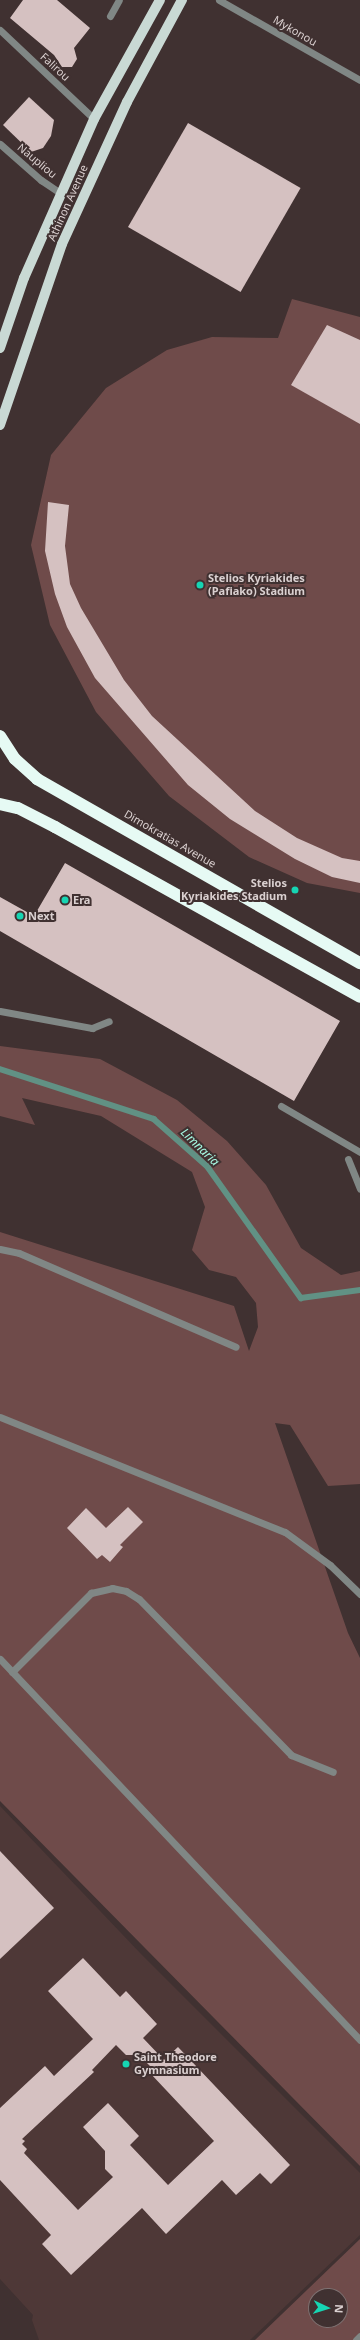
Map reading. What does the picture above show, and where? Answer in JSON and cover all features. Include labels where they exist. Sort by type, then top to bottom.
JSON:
[{"type":"highway","name":"Dimokratias Avenue","points":[[0,736],[15,759],[37,779],[360,963]]},
{"type":"highway","points":[[0,804],[18,808],[55,827],[360,997]]},
{"type":"main road","name":"Athinon Avenue","points":[[0,348],[24,278],[60,193],[94,119],[160,0]]},
{"type":"main road","name":"Athinon Avenue","points":[[0,425],[62,244],[127,102],[182,0]]},
{"type":"street","points":[[110,16],[119,0]]},
{"type":"street","name":"Mykonou","points":[[219,0],[360,80]]},
{"type":"street","name":"Falirou","points":[[0,30],[94,119]]},
{"type":"street","name":"Naupliou","points":[[0,144],[40,180],[60,193]]},
{"type":"street","points":[[0,1011],[92,1028],[109,1021]]},
{"type":"street","points":[[281,1106],[360,1152]]},
{"type":"street","points":[[348,1159],[360,1189]]},
{"type":"street","points":[[0,1249],[19,1253],[236,1347]]},
{"type":"street","points":[[0,1417],[285,1532],[330,1565],[360,1594]]},
{"type":"street","points":[[12,1672],[91,1593],[112,1588],[126,1591],[140,1599],[290,1755],[333,1772]]},
{"type":"street","points":[[0,1659],[360,2040]]},
{"type":"street","points":[[356,2340],[360,2336]]},
{"type":"shaded area","name":"Stelios Kyriakides (Pafiako) Stadium","points":[[292,299],[360,317],[360,893],[307,883],[249,857],[169,796],[96,712],[50,625],[31,545],[51,455],[106,388],[167,350],[212,337],[278,338]]},
{"type":"shaded area","points":[[0,1046],[100,1059],[177,1100],[227,1141],[266,1185],[301,1248],[341,1275],[360,1271],[360,1484],[328,1486],[290,1425],[275,1423],[348,1633],[360,1658],[360,2166],[0,1801],[0,1232],[234,1306],[249,1351],[258,1327],[256,1303],[236,1277],[209,1270],[192,1250],[205,1207],[192,1172],[101,1116],[22,1098],[35,1125],[0,1116]]},
{"type":"shaded area","name":"Saint Theodore Gymnasium","points":[[0,1806],[142,1955],[360,2173],[360,2235],[250,2340],[39,2340],[32,2320],[33,2315],[0,2279]]},
{"type":"shaded area","points":[[360,2239],[360,2340],[255,2340],[308,2289],[308,2328],[348,2328],[348,2288],[309,2288]]},
{"type":"building","points":[[23,0],[57,0],[90,28],[74,48],[77,59],[72,67],[62,67],[54,55],[10,18]]},
{"type":"building","points":[[29,97],[54,120],[51,136],[43,148],[31,152],[3,125]]},
{"type":"building","points":[[188,123],[301,188],[241,292],[128,227]]},
{"type":"building","points":[[327,325],[360,340],[360,424],[291,385]]},
{"type":"building","points":[[48,502],[69,505],[65,546],[70,584],[81,608],[124,680],[152,716],[255,811],[297,838],[342,858],[360,861],[360,883],[332,877],[295,859],[230,819],[188,785],[95,678],[67,627],[55,594],[45,551]]},
{"type":"building","points":[[65,863],[340,1021],[294,1101],[0,931],[0,897],[34,916]]},
{"type":"building","points":[[128,1507],[143,1522],[120,1545],[123,1547],[110,1562],[102,1555],[97,1559],[67,1528],[86,1508],[106,1528]]},
{"type":"building","points":[[0,1851],[54,1908],[0,1959]]},
{"type":"building","points":[[83,1958],[120,1997],[126,1991],[157,2024],[143,2038],[164,2060],[178,2047],[290,2165],[271,2184],[260,2173],[236,2195],[222,2180],[166,2234],[142,2208],[71,2275],[42,2244],[51,2235],[0,2180],[0,2108],[45,2066],[54,2076],[93,2039],[48,1991]],"holes":[[[116,2045],[126,2055],[139,2055],[154,2070],[150,2073],[214,2141],[168,2185],[130,2145],[139,2136],[108,2103],[83,2127],[105,2151],[105,2169],[113,2177],[78,2210],[24,2153],[27,2149],[22,2144],[25,2141],[22,2139],[94,2072],[92,2070]]]},
{"type":"waterway","name":"Limnaria","points":[[0,1069],[154,1119],[208,1167],[301,1298],[360,1290]]},
{"type":"place","name":"Stelios Kyriakides (Pafiako) Stadium","points":[[200,585]]},
{"type":"place","name":"Stelios Kyriakides Stadium","points":[[295,890]]},
{"type":"place","name":"Era","points":[[65,900]]},
{"type":"place","name":"Next","points":[[20,916]]},
{"type":"place","name":"Saint Theodore Gymnasium","points":[[126,2064]]}]
